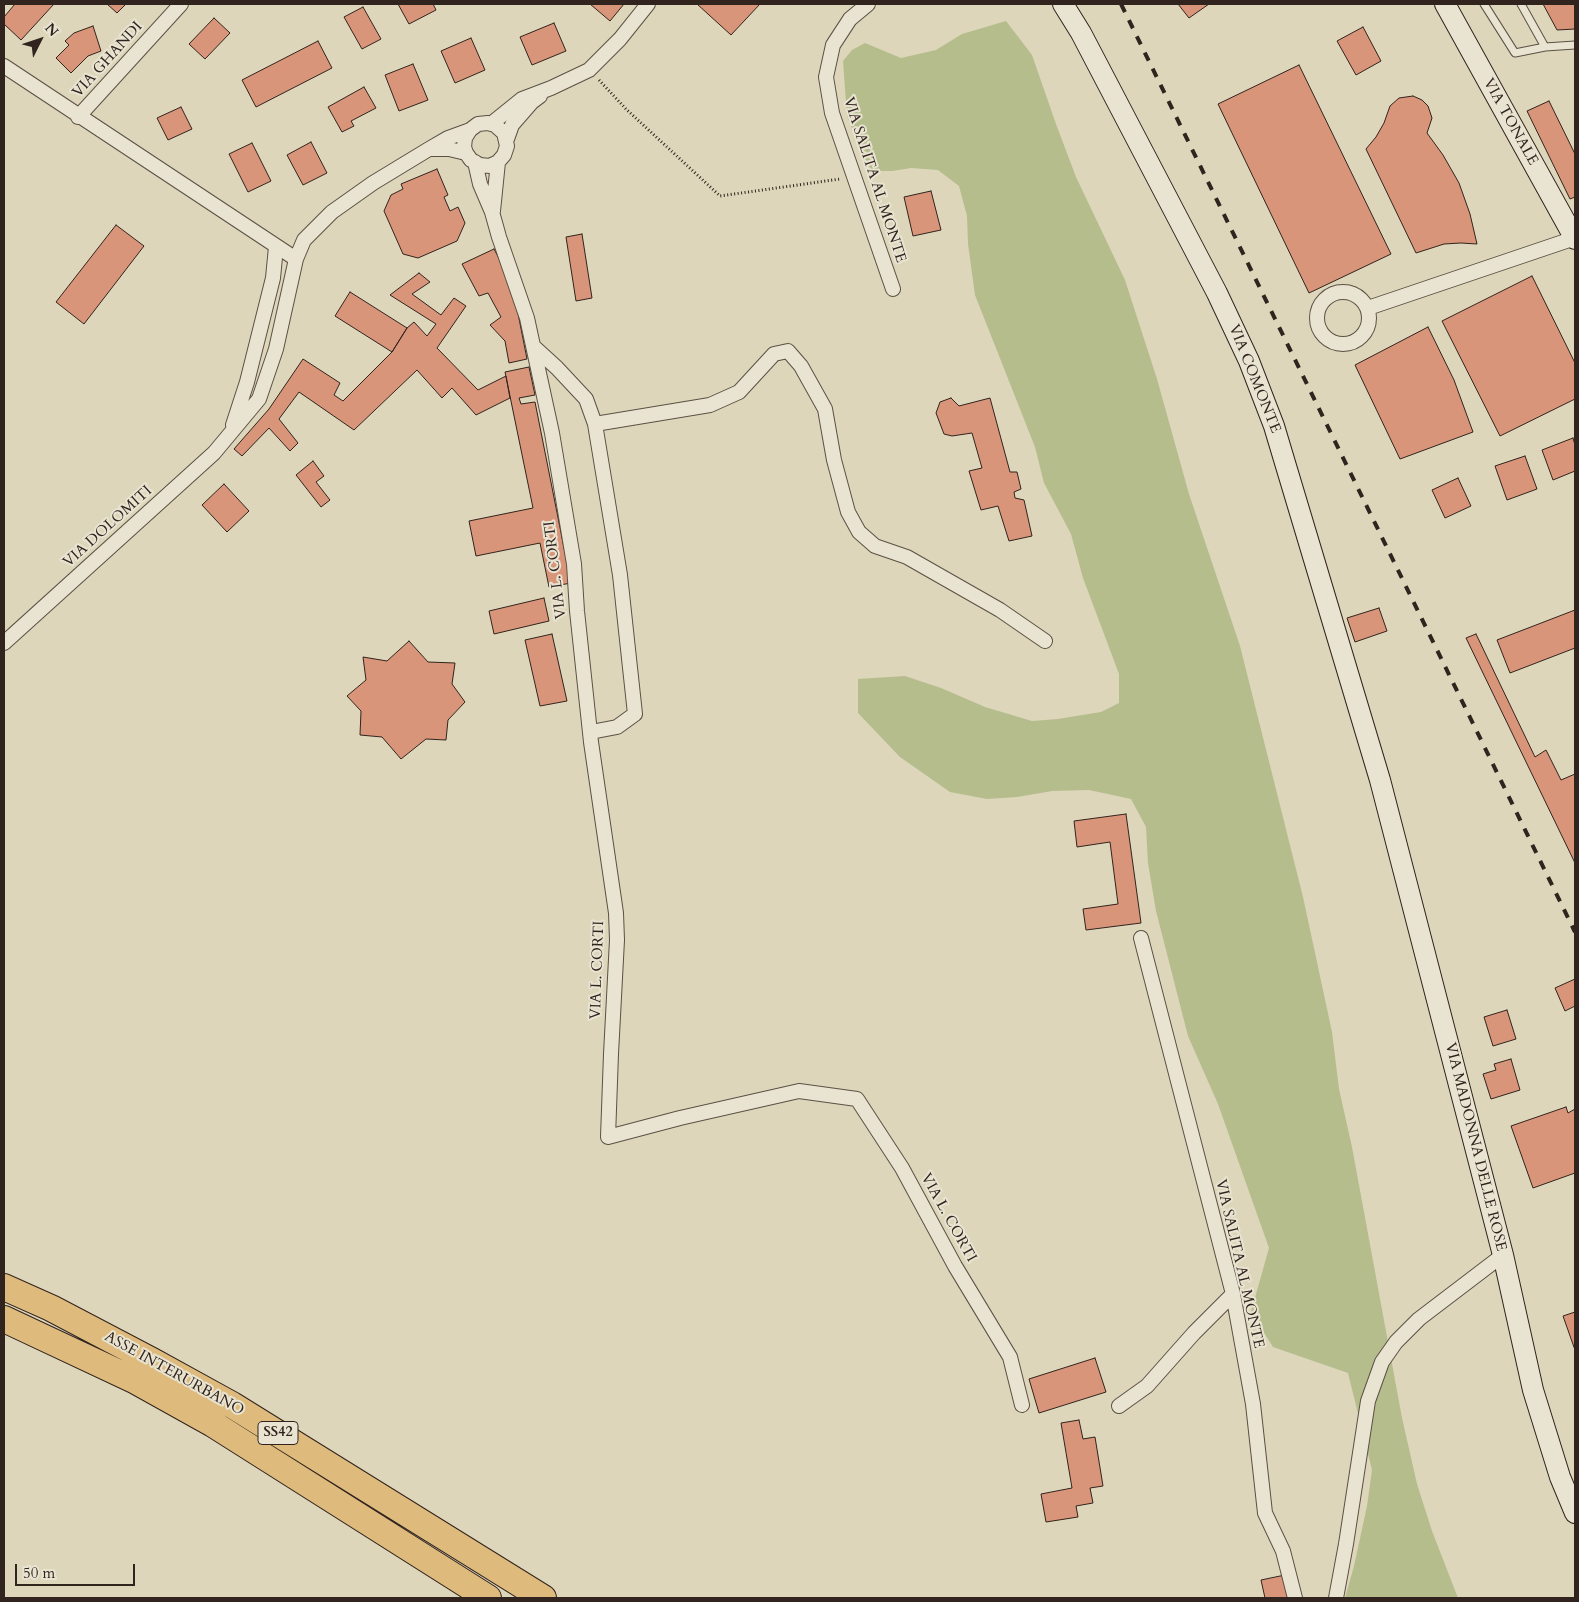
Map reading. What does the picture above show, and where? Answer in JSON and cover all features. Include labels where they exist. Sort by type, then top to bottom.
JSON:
[{"type":"highway","name":"ASSE INTERURBANO","points":[[4,1287],[51,1308],[232,1405],[542,1598]]},
{"type":"highway","name":"ASSE INTERURBANO","points":[[4,1318],[134,1380],[213,1424],[488,1598]]},
{"type":"street","name":"VIA GHANDI","points":[[78,116],[181,4]]},
{"type":"street","points":[[491,124],[522,99],[589,70],[620,39],[648,4]]},
{"type":"street","name":"VIA SALITA AL MONTE","points":[[868,4],[850,19],[833,45],[826,77],[832,113],[893,289]]},
{"type":"street","name":"VIA COMONTE","points":[[1063,4],[1081,33],[1218,294],[1249,361],[1274,426],[1380,780]]},
{"type":"street","name":"VIA TONALE","points":[[1445,4],[1575,239]]},
{"type":"street","points":[[4,66],[296,259]]},
{"type":"street","points":[[429,149],[448,149],[470,158],[480,165],[490,166],[498,162],[504,155],[512,126],[532,102],[551,88]]},
{"type":"street","points":[[470,158],[464,147],[465,138],[470,130],[478,124],[495,125],[504,133],[507,139]]},
{"type":"street","name":"VIA DOLOMITI","points":[[4,643],[214,453],[259,399],[276,349],[296,259],[304,240],[332,212],[373,184],[448,138],[470,130]]},
{"type":"street","name":"VIA L. CORTI","points":[[470,158],[492,212],[527,318],[552,433],[574,564],[577,611],[596,784],[611,874],[617,940],[610,1054],[608,1137],[680,1118],[798,1091],[856,1099],[902,1168],[955,1266],[1010,1357],[1022,1405]]},
{"type":"street","name":"VIA L. CORTI","points":[[492,212],[498,162]]},
{"type":"street","points":[[1368,308],[1575,239]]},
{"type":"street","points":[[231,433],[273,278],[276,247]]},
{"type":"street","points":[[534,346],[586,399],[595,424],[620,574],[635,714],[617,727],[591,732]]},
{"type":"street","points":[[595,424],[710,405],[739,392],[774,354],[788,351],[801,366],[825,409],[834,460],[848,512],[859,532],[875,546],[907,557],[1000,610],[1045,641]]},
{"type":"street","name":"VIA MADONNA DELLE ROSE","points":[[1380,780],[1503,1255],[1533,1390],[1560,1476],[1575,1513]]},
{"type":"street","name":"VIA SALITA AL MONTE","points":[[1141,938],[1233,1294],[1253,1404],[1265,1514],[1283,1552],[1295,1598]]},
{"type":"street","points":[[1336,1598],[1368,1401],[1382,1362],[1396,1342],[1419,1319],[1503,1255]]},
{"type":"street","points":[[1119,1406],[1147,1386],[1194,1333],[1233,1294]]},
{"type":"lane","points":[[1484,4],[1515,53],[1545,47],[1575,45]]},
{"type":"lane","points":[[1521,4],[1545,47]]},
{"type":"path","points":[[589,70],[626,109],[720,196],[853,177]]},
{"type":"green space","points":[[1006,21],[1032,55],[1076,177],[1125,280],[1157,379],[1189,494],[1240,646],[1303,897],[1332,1032],[1339,1089],[1352,1147],[1402,1418],[1417,1484],[1432,1531],[1458,1598],[1345,1598],[1367,1506],[1372,1470],[1348,1373],[1273,1347],[1251,1312],[1269,1248],[1218,1104],[1188,1036],[1156,911],[1148,863],[1146,827],[1131,799],[1089,790],[1052,791],[1017,797],[987,799],[950,792],[900,757],[858,713],[858,679],[905,676],[941,688],[985,707],[1032,721],[1101,712],[1119,703],[1119,674],[1083,578],[1071,534],[1044,483],[1035,447],[975,295],[968,244],[967,216],[959,186],[938,170],[911,168],[873,171],[866,163],[847,116],[843,61],[852,50],[865,43],[901,58],[936,50],[962,34]]},
{"type":"building","points":[[15,4],[54,4],[21,40],[4,24],[4,17]]},
{"type":"building","points":[[107,4],[126,4],[117,13]]},
{"type":"building","points":[[398,4],[433,4],[436,10],[409,24]]},
{"type":"building","points":[[590,4],[624,4],[610,21]]},
{"type":"building","points":[[697,4],[760,4],[731,35]]},
{"type":"building","points":[[1178,4],[1209,4],[1189,18]]},
{"type":"building","points":[[1543,4],[1575,4],[1575,29],[1557,30]]},
{"type":"building","points":[[363,7],[381,39],[362,49],[344,17]]},
{"type":"building","points":[[214,18],[230,33],[205,59],[189,44]]},
{"type":"building","points":[[554,23],[566,51],[532,65],[520,37]]},
{"type":"building","points":[[93,26],[101,51],[88,56],[71,73],[56,58],[69,45],[65,41],[74,33]]},
{"type":"building","points":[[1363,27],[1381,61],[1356,75],[1337,41]]},
{"type":"building","points":[[471,38],[485,70],[455,83],[441,51]]},
{"type":"building","points":[[318,41],[332,68],[256,107],[242,80]]},
{"type":"building","points":[[413,64],[428,100],[399,111],[385,75]]},
{"type":"building","points":[[1299,65],[1391,254],[1309,293],[1218,104]]},
{"type":"building","points":[[364,87],[376,108],[351,121],[354,126],[342,132],[328,107]]},
{"type":"building","points":[[1413,96],[1422,100],[1428,106],[1432,118],[1427,133],[1443,155],[1459,183],[1470,214],[1477,244],[1444,244],[1416,253],[1366,149],[1384,123],[1390,106],[1399,98]]},
{"type":"building","points":[[1549,101],[1575,154],[1575,197],[1570,199],[1527,111]]},
{"type":"building","points":[[181,107],[192,129],[168,140],[157,118]]},
{"type":"building","points":[[311,142],[327,173],[303,185],[287,155]]},
{"type":"building","points":[[252,143],[271,181],[248,192],[229,154]]},
{"type":"building","points":[[437,169],[448,195],[444,197],[450,211],[458,207],[465,223],[457,241],[418,258],[403,254],[384,211],[391,195],[403,189],[401,184]]},
{"type":"building","points":[[931,191],[941,230],[913,236],[904,197]]},
{"type":"building","points":[[116,225],[144,246],[84,324],[56,302]]},
{"type":"building","points":[[582,234],[592,298],[576,301],[566,237]]},
{"type":"building","points":[[494,249],[512,283],[527,359],[509,363],[505,341],[490,325],[501,317],[488,293],[479,296],[462,264]]},
{"type":"building","points":[[419,273],[430,282],[412,294],[441,315],[454,298],[466,306],[437,348],[478,390],[506,376],[510,398],[476,415],[452,388],[442,398],[417,370],[354,430],[299,392],[279,419],[298,443],[290,451],[269,428],[242,456],[234,449],[269,409],[303,359],[340,383],[334,395],[343,401],[392,352],[407,328],[414,322],[427,336],[436,324],[390,295]]},
{"type":"building","points":[[1532,276],[1575,363],[1575,399],[1500,436],[1442,321]]},
{"type":"building","points":[[350,292],[407,328],[392,352],[335,316]]},
{"type":"building","points":[[1428,327],[1454,380],[1473,432],[1400,459],[1355,365]]},
{"type":"building","points":[[529,367],[535,395],[519,398],[521,404],[535,402],[571,583],[549,587],[540,543],[476,556],[469,521],[533,508],[505,372]]},
{"type":"building","points":[[951,398],[959,406],[990,398],[1010,472],[1017,472],[1021,489],[1014,492],[1015,498],[1024,500],[1032,536],[1009,541],[998,506],[981,510],[969,471],[982,468],[972,433],[952,436],[944,434],[936,413],[940,402]]},
{"type":"building","points":[[1573,438],[1575,445],[1575,471],[1553,480],[1542,450]]},
{"type":"building","points":[[1525,456],[1537,489],[1507,500],[1495,466]]},
{"type":"building","points":[[313,461],[324,476],[316,482],[330,500],[321,507],[296,475]]},
{"type":"building","points":[[1458,478],[1471,506],[1445,518],[1432,490]]},
{"type":"building","points":[[224,484],[249,511],[227,532],[202,505]]},
{"type":"building","points":[[544,598],[549,621],[494,634],[489,611]]},
{"type":"building","points":[[1379,608],[1387,631],[1355,642],[1347,618]]},
{"type":"building","points":[[1575,610],[1575,648],[1510,673],[1497,640]]},
{"type":"building","points":[[552,634],[567,701],[540,706],[525,640]]},
{"type":"building","points":[[1476,634],[1535,757],[1546,750],[1561,780],[1575,774],[1575,863],[1466,638]]},
{"type":"building","points":[[409,641],[428,662],[455,663],[452,684],[465,702],[448,720],[446,740],[426,739],[401,759],[382,737],[360,735],[361,711],[347,696],[366,680],[363,657],[387,661]]},
{"type":"building","points":[[1126,814],[1141,923],[1086,930],[1083,909],[1118,904],[1110,842],[1077,847],[1074,821]]},
{"type":"building","points":[[1575,979],[1575,1006],[1565,1011],[1555,988]]},
{"type":"building","points":[[1507,1010],[1516,1039],[1493,1046],[1484,1017]]},
{"type":"building","points":[[1511,1059],[1520,1090],[1491,1099],[1483,1074],[1496,1070],[1494,1064]]},
{"type":"building","points":[[1566,1107],[1568,1113],[1575,1109],[1575,1173],[1533,1188],[1511,1126]]},
{"type":"building","points":[[1575,1312],[1575,1350],[1563,1316]]},
{"type":"building","points":[[1095,1358],[1106,1392],[1039,1413],[1029,1379]]},
{"type":"building","points":[[1079,1420],[1083,1439],[1095,1437],[1103,1486],[1090,1488],[1093,1503],[1076,1506],[1078,1517],[1046,1522],[1041,1494],[1072,1488],[1061,1423]]},
{"type":"building","points":[[1285,1575],[1290,1598],[1265,1598],[1261,1580]]},
{"type":"railway","points":[[1121,4],[1575,932]]}]
